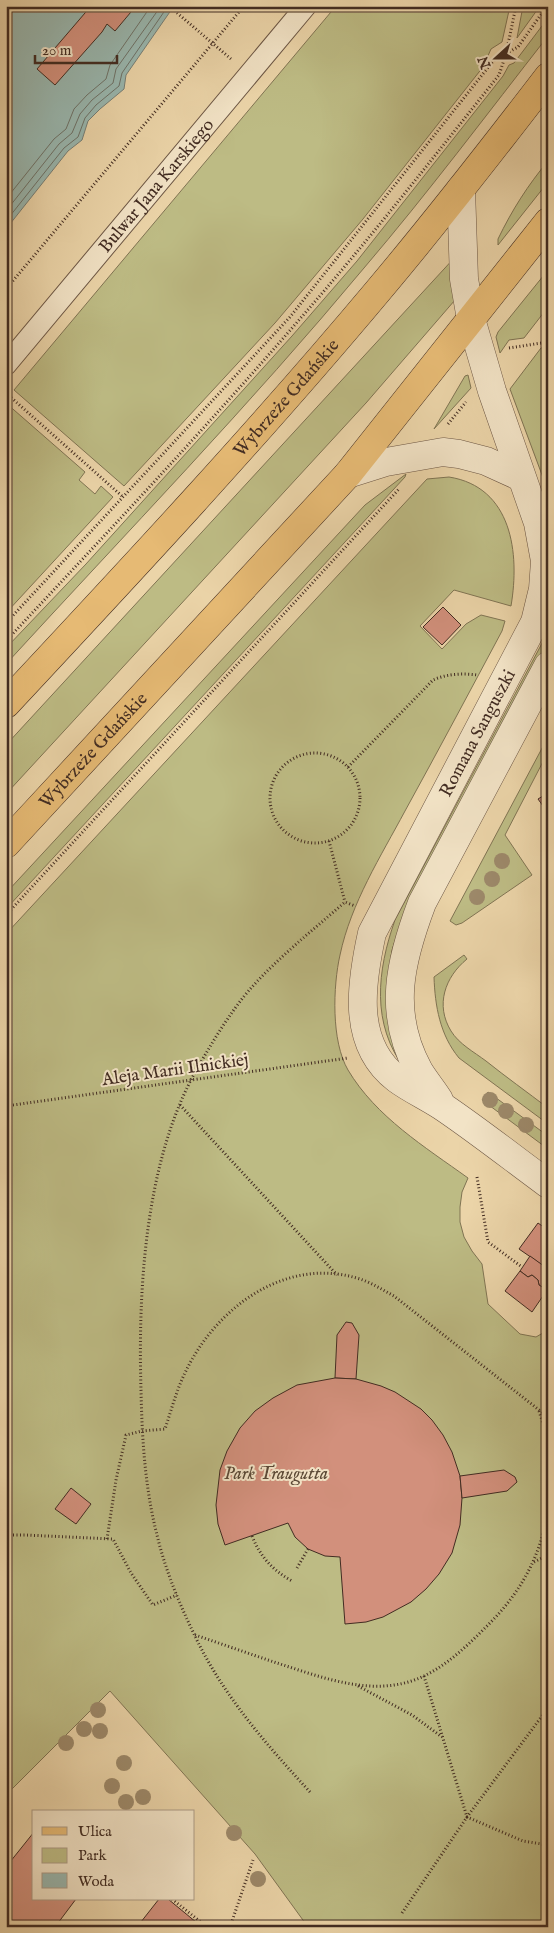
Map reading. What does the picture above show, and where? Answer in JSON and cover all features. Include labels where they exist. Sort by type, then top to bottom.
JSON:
[{"type":"main road","name":"Wybrzeże Gdańskie","points":[[6,704],[284,400],[378,291],[461,189],[548,77]]},
{"type":"main road","name":"Wybrzeże Gdańskie","points":[[6,844],[348,474],[548,222]]},
{"type":"street","name":"Bulwar Jana Karskiego","points":[[6,365],[306,6]]},
{"type":"street","name":"Romana Sanguszki","points":[[461,189],[464,279],[471,319],[487,376],[538,523],[546,562],[544,589],[535,622],[372,934],[365,964],[362,1010],[365,1028],[375,1054],[396,1078],[446,1109],[548,1184]]},
{"type":"street","points":[[348,474],[386,462],[443,452],[486,461],[521,477]]},
{"type":"street","name":"Romana Sanguszki","points":[[446,1109],[419,1071],[404,1034],[399,997],[400,976],[408,940],[422,903],[548,666]]},
{"type":"path","points":[[169,6],[249,74]]},
{"type":"path","points":[[6,289],[244,6]]},
{"type":"path","points":[[6,641],[139,498],[298,321],[390,213],[499,75],[506,54],[516,6]]},
{"type":"path","points":[[6,623],[290,317],[494,60],[518,47],[547,6]]},
{"type":"path","points":[[504,354],[510,348],[548,342]]},
{"type":"path","points":[[6,393],[123,496]]},
{"type":"path","points":[[445,428],[469,398]]},
{"type":"path","points":[[6,916],[401,487]]},
{"type":"path","points":[[348,767],[433,680],[442,676],[469,674],[485,677]]},
{"type":"path","points":[[307,753],[322,753],[336,758],[348,767],[356,780],[360,794],[358,809],[352,823],[342,834],[329,841],[315,843],[300,841],[287,834],[276,823],[271,809],[270,794],[273,780],[281,767],[293,758],[307,753]]},
{"type":"path","points":[[329,841],[345,902]]},
{"type":"path","points":[[345,902],[361,908]]},
{"type":"path","points":[[310,1792],[258,1734],[214,1673],[194,1635],[177,1595],[156,1535],[150,1503],[142,1431],[141,1294],[148,1231],[159,1172],[172,1125],[191,1080],[218,1034],[250,989],[279,959],[345,902]]},
{"type":"path","name":"Aleja Marii Ilnickiej","points":[[6,1106],[348,1058]]},
{"type":"path","points":[[180,1105],[337,1275]]},
{"type":"path","points":[[477,1177],[488,1242],[522,1267]]},
{"type":"path","points":[[107,1538],[116,1480],[126,1435],[142,1431],[165,1429],[185,1374],[212,1330],[248,1296],[271,1285],[315,1274],[359,1279],[394,1296],[548,1417]]},
{"type":"path","points":[[539,1410],[548,1439]]},
{"type":"path","points":[[194,1635],[339,1683],[377,1686],[399,1684],[424,1676],[453,1657],[500,1613],[520,1587],[534,1562],[545,1530],[548,1509]]},
{"type":"path","points":[[6,1535],[113,1539],[131,1573],[153,1605],[177,1595]]},
{"type":"path","points":[[252,1536],[268,1564],[276,1572],[292,1581]]},
{"type":"path","points":[[297,1568],[308,1549]]},
{"type":"path","points":[[534,1562],[548,1555]]},
{"type":"path","points":[[424,1676],[467,1817],[523,1842],[548,1845]]},
{"type":"path","points":[[357,1685],[412,1715],[443,1738]]},
{"type":"path","points":[[402,1913],[467,1817],[548,1708]]},
{"type":"path","points":[[230,1927],[253,1860]]},
{"type":"path","points":[[173,1900],[207,1927]]},
{"type":"path","points":[[542,1927],[548,1915]]},
{"type":"green space","points":[[336,6],[510,6],[502,42],[491,49],[483,67],[363,219],[275,323],[124,486],[14,390]]},
{"type":"green space","points":[[523,6],[540,6],[517,38]]},
{"type":"green space","points":[[548,18],[548,36],[388,240],[232,419],[6,664],[6,648],[86,564],[292,336],[357,261],[503,76],[509,65],[514,63]]},
{"type":"green space","points":[[548,161],[548,182],[498,245],[498,239],[515,208]]},
{"type":"green space","points":[[456,256],[455,300],[366,403],[6,794],[6,745]]},
{"type":"green space","points":[[548,270],[548,307],[524,338],[509,340],[500,353],[496,337],[498,332]]},
{"type":"green space","points":[[548,347],[548,491],[510,389],[541,348]]},
{"type":"green space","points":[[468,375],[471,388],[434,429],[465,376]]},
{"type":"green space","points":[[6,403],[85,472],[79,480],[95,494],[101,486],[113,497],[6,613]]},
{"type":"green space","points":[[406,474],[6,909],[6,893],[365,505]]},
{"type":"green space","name":"Park Traugutta","points":[[449,477],[470,483],[487,494],[499,508],[507,525],[512,545],[514,586],[511,606],[454,590],[420,626],[442,649],[466,624],[481,615],[505,621],[502,631],[377,863],[351,917],[340,955],[336,982],[336,1029],[342,1058],[359,1087],[402,1130],[468,1178],[462,1192],[460,1222],[464,1237],[482,1264],[488,1304],[520,1334],[536,1337],[548,1330],[548,1927],[308,1927],[255,1854],[110,1691],[6,1795],[6,934],[427,479]]},
{"type":"green space","points":[[548,632],[548,648],[402,921],[392,950],[390,965],[405,1069],[394,1052],[382,1016],[381,978],[384,958],[395,920]]},
{"type":"green space","points":[[548,737],[548,752],[505,835],[532,875],[462,923],[456,925],[450,921]]},
{"type":"green space","points":[[464,955],[467,959],[453,974],[445,992],[443,1002],[446,1021],[458,1040],[467,1048],[548,1108],[548,1124],[459,1058],[447,1040],[437,1009],[434,977]]},
{"type":"green space","points":[[488,1092],[548,1136],[548,1149],[482,1100]]},
{"type":"water","points":[[6,6],[174,6],[126,75],[124,89],[88,121],[82,140],[68,151],[6,229]]},
{"type":"building","points":[[91,6],[136,6],[115,31],[107,24],[55,85],[37,69]]},
{"type":"building","points":[[443,607],[461,625],[442,645],[423,627]]},
{"type":"building","points":[[548,793],[548,813],[538,799]]},
{"type":"building","points":[[538,1223],[548,1230],[548,1269],[519,1249]]},
{"type":"building","points":[[530,1256],[548,1269],[547,1290],[539,1285],[538,1280],[532,1275],[528,1277],[520,1271]]},
{"type":"building","points":[[520,1271],[528,1277],[532,1275],[538,1280],[539,1285],[547,1290],[532,1312],[505,1291]]},
{"type":"building","points":[[346,1322],[352,1323],[359,1335],[356,1379],[335,1378],[337,1335]]},
{"type":"building","points":[[335,1378],[356,1379],[381,1386],[395,1392],[421,1409],[443,1435],[452,1452],[460,1476],[462,1498],[460,1525],[452,1553],[439,1574],[426,1589],[411,1602],[383,1617],[366,1622],[345,1624],[340,1557],[325,1556],[308,1549],[295,1537],[288,1523],[225,1545],[218,1524],[216,1505],[220,1470],[227,1451],[240,1428],[255,1411],[273,1398],[297,1385]]},
{"type":"building","points":[[504,1470],[515,1477],[517,1482],[507,1491],[462,1498],[460,1476]]},
{"type":"building","points":[[71,1488],[91,1504],[76,1524],[55,1509]]},
{"type":"building","points":[[32,1834],[32,1900],[75,1900],[55,1927],[6,1927],[6,1867]]},
{"type":"building","points":[[158,1900],[169,1900],[202,1927],[137,1927]]}]
